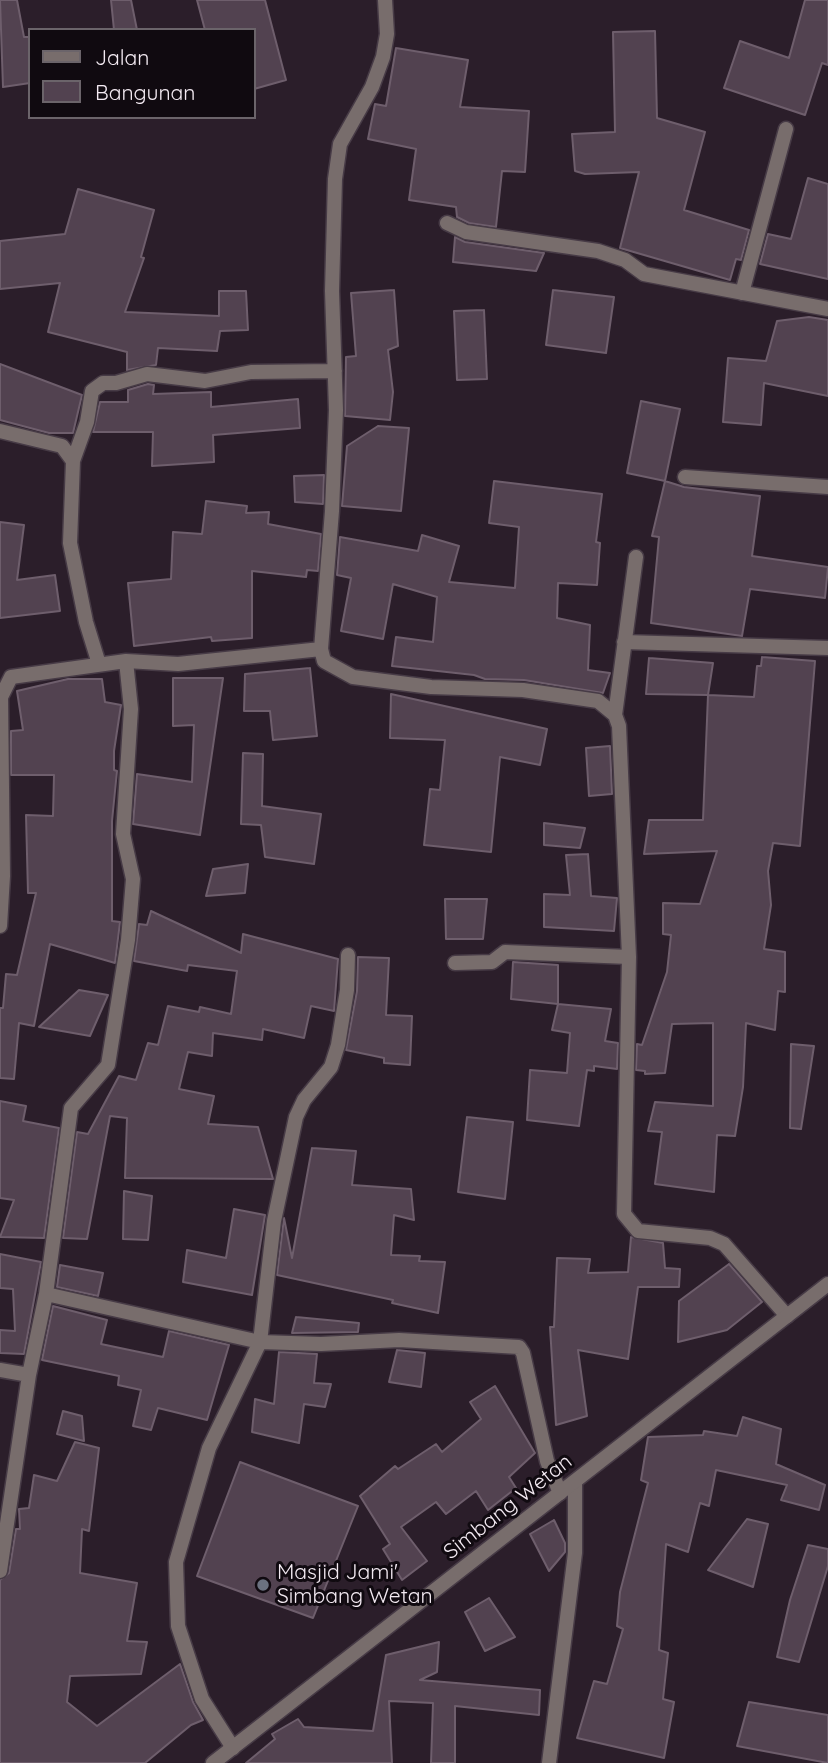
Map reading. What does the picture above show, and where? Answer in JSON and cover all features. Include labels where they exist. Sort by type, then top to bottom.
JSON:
[{"type":"street","points":[[384,0],[387,34],[372,87],[340,144],[335,179],[332,511],[321,649],[324,661],[353,677],[431,687],[538,692],[598,701],[615,715]]},
{"type":"street","points":[[741,293],[786,129]]},
{"type":"street","points":[[447,223],[466,232],[598,251],[625,260],[644,274],[828,309]]},
{"type":"street","points":[[99,664],[86,622],[70,543],[73,461],[87,422],[92,391],[103,383],[116,383],[147,374],[205,381],[251,372],[335,371]]},
{"type":"street","points":[[0,431],[62,446],[73,461]]},
{"type":"street","points":[[685,477],[828,487]]},
{"type":"street","points":[[636,557],[615,715],[619,726],[629,957],[624,1214],[638,1231],[710,1238],[724,1244],[787,1316]]},
{"type":"street","points":[[624,642],[828,648]]},
{"type":"street","points":[[0,926],[1,696],[10,677],[125,661],[178,664],[321,649]]},
{"type":"street","points":[[0,1571],[3,1518],[46,1294],[71,1108],[108,1065],[128,940],[133,879],[123,834],[131,709],[125,661]]},
{"type":"street","points":[[455,962],[492,962],[505,952],[629,957]]},
{"type":"street","points":[[233,1748],[202,1699],[178,1626],[176,1562],[209,1448],[260,1342],[274,1221],[296,1116],[304,1100],[331,1068],[348,990],[348,956]]},
{"type":"street","name":"Simbang Wetan","points":[[213,1763],[828,1284]]},
{"type":"street","points":[[46,1294],[260,1342],[321,1344],[399,1340],[519,1347],[523,1353],[543,1446],[560,1493]]},
{"type":"street","points":[[0,1370],[29,1375]]},
{"type":"street","points":[[549,1763],[575,1553],[575,1482]]},
{"type":"building","points":[[0,0],[17,0],[24,37],[28,37],[28,83],[3,87]]},
{"type":"building","points":[[111,0],[131,0],[137,28],[114,28]]},
{"type":"building","points":[[197,0],[265,0],[286,80],[256,88],[256,28],[204,28]]},
{"type":"building","points":[[805,0],[828,0],[828,65],[822,63],[805,115],[724,88],[740,41],[789,58]]},
{"type":"building","points":[[655,31],[657,118],[705,132],[684,210],[749,230],[741,260],[736,259],[730,280],[620,248],[639,172],[585,174],[575,171],[572,134],[615,132],[613,32]]},
{"type":"building","points":[[396,48],[468,60],[460,107],[529,111],[525,172],[502,171],[496,227],[469,223],[457,217],[456,207],[409,200],[416,149],[368,139],[375,104],[386,106]]},
{"type":"building","points":[[808,178],[828,184],[828,279],[760,264],[768,234],[791,239]]},
{"type":"building","points":[[78,189],[154,210],[141,257],[144,258],[125,312],[219,316],[219,291],[246,291],[248,330],[220,331],[217,351],[158,348],[156,365],[127,370],[127,352],[48,332],[60,283],[0,289],[0,241],[65,234]]},
{"type":"building","points":[[455,237],[465,242],[544,253],[536,271],[453,262]]},
{"type":"building","points":[[394,290],[398,346],[388,350],[393,392],[390,420],[345,416],[346,357],[356,356],[351,293]]},
{"type":"building","points":[[553,290],[614,297],[606,353],[546,345]]},
{"type":"building","points":[[484,310],[487,379],[457,380],[454,311]]},
{"type":"building","points":[[809,317],[828,320],[828,396],[764,383],[761,425],[723,422],[728,358],[766,361],[777,321]]},
{"type":"building","points":[[0,364],[82,395],[73,433],[49,433],[0,420]]},
{"type":"building","points":[[148,384],[154,385],[153,394],[211,392],[211,407],[298,399],[300,428],[213,435],[214,462],[152,466],[153,432],[93,432],[100,402],[128,402],[128,390]]},
{"type":"building","points":[[641,401],[680,409],[665,481],[627,473]]},
{"type":"building","points":[[378,426],[409,428],[401,511],[342,506],[347,446]]},
{"type":"building","points":[[324,475],[323,504],[295,502],[294,476]]},
{"type":"building","points":[[494,481],[602,494],[596,542],[600,543],[597,585],[558,583],[557,618],[590,625],[588,670],[610,673],[603,693],[524,680],[485,679],[474,675],[392,666],[396,637],[433,642],[437,597],[393,584],[383,639],[341,631],[351,578],[337,575],[340,537],[418,551],[422,535],[459,546],[449,582],[515,588],[519,527],[489,523]]},
{"type":"building","points":[[665,481],[684,487],[760,496],[752,556],[828,567],[825,598],[750,589],[742,636],[651,623],[659,537],[652,536]]},
{"type":"building","points":[[206,501],[247,506],[246,513],[269,512],[268,524],[321,534],[318,571],[307,570],[306,577],[252,571],[252,638],[212,641],[211,637],[134,646],[128,583],[171,579],[173,532],[202,534]]},
{"type":"building","points":[[0,522],[24,525],[17,580],[55,575],[60,611],[0,618]]},
{"type":"building","points":[[762,657],[815,661],[800,846],[773,843],[768,871],[771,905],[764,949],[785,952],[785,992],[778,991],[775,1030],[746,1023],[743,1087],[735,1136],[717,1135],[714,1192],[655,1184],[662,1132],[648,1131],[655,1102],[713,1106],[713,1023],[672,1024],[665,1073],[645,1074],[645,1071],[636,1070],[637,1044],[642,1045],[667,972],[671,935],[663,934],[663,903],[700,904],[717,851],[644,854],[649,820],[703,820],[708,695],[754,697],[757,666],[761,666]]},
{"type":"building","points":[[649,658],[713,663],[708,695],[646,694]]},
{"type":"building","points":[[310,668],[317,736],[273,740],[270,711],[244,711],[245,674]]},
{"type":"building","points":[[173,678],[223,678],[200,835],[133,824],[137,774],[192,782],[194,725],[173,726]]},
{"type":"building","points":[[68,679],[102,679],[105,702],[121,705],[114,751],[114,770],[117,771],[112,821],[112,921],[120,922],[115,963],[50,944],[34,1026],[19,1023],[14,1079],[0,1078],[0,1008],[3,1008],[6,974],[17,975],[36,893],[28,893],[26,815],[53,816],[54,775],[11,775],[11,731],[23,730],[17,691]]},
{"type":"building","points":[[391,694],[547,729],[540,765],[500,757],[491,852],[424,845],[430,789],[440,790],[445,740],[390,738]]},
{"type":"building","points":[[610,746],[612,794],[589,796],[586,748]]},
{"type":"building","points":[[243,753],[263,754],[262,806],[321,814],[314,864],[265,857],[261,825],[241,824]]},
{"type":"building","points":[[544,823],[585,828],[580,848],[544,845]]},
{"type":"building","points":[[588,854],[591,896],[617,898],[614,931],[544,927],[544,894],[570,895],[566,855]]},
{"type":"building","points":[[248,864],[245,893],[206,896],[213,869]]},
{"type":"building","points":[[445,899],[487,899],[483,939],[446,939]]},
{"type":"building","points":[[151,911],[241,953],[243,934],[338,959],[334,1011],[311,1006],[304,1038],[263,1029],[262,1040],[213,1033],[212,1056],[188,1052],[179,1089],[214,1096],[208,1124],[258,1127],[273,1179],[125,1178],[127,1118],[110,1116],[87,1239],[63,1238],[77,1132],[88,1134],[119,1076],[136,1080],[148,1043],[158,1045],[168,1006],[199,1012],[200,1007],[231,1014],[237,971],[188,965],[187,971],[134,961],[139,924],[147,925]]},
{"type":"building","points":[[358,957],[389,958],[386,1015],[412,1016],[410,1065],[384,1063],[384,1058],[346,1050],[357,991]]},
{"type":"building","points":[[513,962],[558,965],[558,1004],[511,999]]},
{"type":"building","points":[[79,990],[108,995],[90,1036],[39,1027]]},
{"type":"building","points":[[558,1004],[611,1009],[605,1041],[618,1043],[617,1069],[594,1066],[594,1071],[587,1070],[579,1126],[527,1120],[530,1070],[567,1073],[570,1033],[552,1030]]},
{"type":"building","points":[[791,1044],[814,1046],[801,1129],[790,1128]]},
{"type":"building","points":[[0,1101],[26,1106],[23,1121],[59,1128],[44,1238],[0,1237],[14,1200],[0,1198]]},
{"type":"building","points":[[467,1117],[513,1122],[505,1199],[458,1192]]},
{"type":"building","points":[[312,1148],[356,1151],[352,1185],[411,1189],[414,1220],[394,1215],[391,1255],[420,1256],[419,1261],[445,1262],[438,1313],[392,1303],[393,1300],[277,1275],[284,1218],[292,1258]]},
{"type":"building","points":[[124,1191],[152,1196],[148,1240],[123,1239]]},
{"type":"building","points":[[234,1209],[265,1215],[252,1295],[183,1282],[187,1250],[226,1258]]},
{"type":"building","points":[[631,1237],[663,1243],[665,1268],[680,1269],[679,1287],[638,1287],[628,1359],[578,1350],[587,1416],[556,1425],[550,1327],[554,1327],[557,1258],[590,1259],[588,1273],[628,1272]]},
{"type":"building","points":[[0,1254],[41,1262],[24,1354],[0,1353],[0,1330],[15,1331],[13,1289],[0,1288]]},
{"type":"building","points":[[729,1264],[762,1302],[727,1330],[678,1342],[679,1301]]},
{"type":"building","points":[[60,1265],[103,1273],[98,1296],[57,1287]]},
{"type":"building","points":[[53,1306],[107,1320],[101,1344],[163,1357],[169,1331],[229,1345],[207,1420],[158,1408],[151,1430],[133,1426],[141,1390],[118,1385],[119,1376],[42,1360]]},
{"type":"building","points":[[296,1317],[359,1323],[358,1332],[292,1333]]},
{"type":"building","points":[[397,1350],[425,1353],[421,1387],[389,1382]]},
{"type":"building","points":[[279,1352],[317,1354],[314,1383],[331,1384],[325,1407],[304,1404],[299,1443],[252,1432],[255,1399],[274,1404]]},
{"type":"building","points":[[495,1386],[535,1453],[509,1477],[516,1488],[488,1510],[476,1491],[446,1514],[436,1502],[401,1527],[427,1561],[402,1580],[383,1549],[390,1544],[360,1496],[395,1466],[398,1469],[436,1444],[442,1452],[481,1419],[470,1402]]},
{"type":"building","points":[[63,1411],[82,1416],[84,1441],[57,1434]]},
{"type":"building","points":[[743,1417],[781,1429],[776,1464],[825,1485],[819,1510],[781,1500],[787,1485],[716,1470],[709,1506],[700,1503],[688,1552],[666,1544],[659,1650],[668,1653],[663,1699],[674,1702],[664,1758],[577,1738],[594,1681],[607,1684],[623,1629],[617,1626],[620,1592],[648,1483],[641,1480],[648,1437],[703,1435],[704,1431],[737,1436]]},
{"type":"building","points":[[75,1442],[99,1448],[89,1531],[82,1529],[80,1573],[137,1583],[127,1641],[147,1642],[141,1674],[70,1676],[67,1702],[97,1726],[180,1664],[193,1702],[203,1720],[191,1725],[145,1763],[0,1763],[0,1580],[9,1573],[16,1529],[20,1529],[19,1509],[29,1508],[34,1475],[57,1481]]},
{"type":"building","points":[[240,1462],[358,1506],[313,1618],[197,1576]]},
{"type":"building","points":[[747,1519],[768,1524],[753,1587],[708,1570]]},
{"type":"building","points":[[554,1520],[565,1543],[565,1552],[549,1571],[530,1534]]},
{"type":"building","points":[[808,1545],[828,1549],[828,1566],[799,1662],[777,1657],[790,1600]]},
{"type":"building","points":[[489,1598],[515,1637],[485,1651],[465,1612]]},
{"type":"building","points":[[439,1642],[437,1672],[420,1680],[540,1690],[539,1715],[455,1706],[455,1763],[431,1763],[433,1703],[389,1701],[392,1763],[246,1763],[275,1739],[272,1734],[298,1719],[304,1727],[373,1731],[386,1655]]},
{"type":"building","points":[[749,1702],[828,1715],[828,1763],[737,1746]]},
{"type":"place","name":"Masjid Jami' Simbang Wetan","points":[[263,1585]]}]
